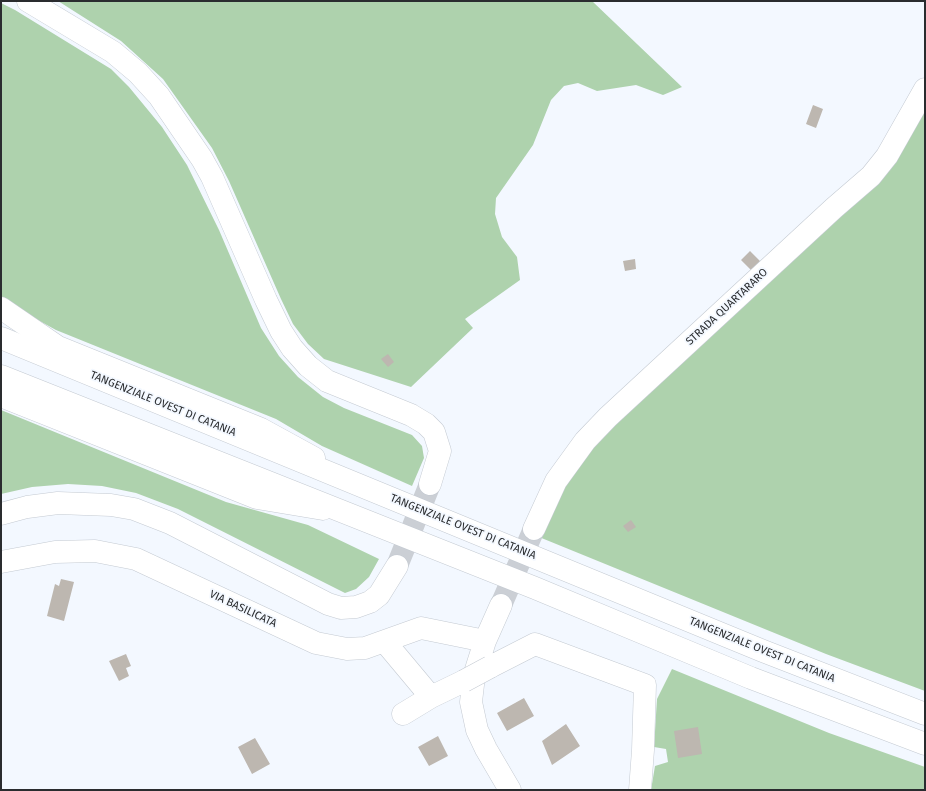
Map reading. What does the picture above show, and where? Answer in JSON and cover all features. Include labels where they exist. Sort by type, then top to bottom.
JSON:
[{"type":"main road","points":[[28,1],[113,52],[138,73],[158,96],[202,158],[212,177],[266,300],[281,331],[292,348],[308,366],[327,381],[411,415],[426,424],[434,432],[440,451],[430,484]]},
{"type":"main road","name":"STRADA QUARTARARO","points":[[534,529],[556,480],[585,441],[631,396],[871,176],[887,156],[925,88]]},
{"type":"main road","points":[[1,308],[58,346],[261,429],[368,488]]},
{"type":"main road","name":"TANGENZIALE OVEST DI CATANIA","points":[[1,338],[763,651],[925,714]]},
{"type":"main road","points":[[1,376],[535,588],[751,678],[925,744]]},
{"type":"main road","points":[[1,396],[258,498],[347,513]]},
{"type":"main road","points":[[1,514],[27,507],[58,502],[111,505],[134,509],[170,523],[328,604],[341,608],[356,607],[370,602],[379,595],[397,566]]},
{"type":"main road","name":"VIA BASILICATA","points":[[1,562],[55,552],[96,551],[136,559],[316,643],[347,649],[365,648],[421,628],[485,641]]},
{"type":"main road","points":[[501,605],[485,641],[474,676],[471,702],[477,730],[486,749],[510,790]]},
{"type":"main road","points":[[385,642],[431,697]]},
{"type":"main road","points":[[403,714],[431,697],[535,644],[644,685],[643,750],[640,790]]},
{"type":"green space","points":[[58,1],[592,1],[682,87],[663,95],[636,85],[597,91],[578,83],[564,86],[551,100],[533,145],[496,198],[495,214],[502,237],[517,257],[520,280],[465,319],[473,328],[411,387],[324,359],[308,344],[293,324],[229,181],[212,148],[163,79],[121,41]]},
{"type":"green space","points":[[1,3],[15,10],[111,69],[129,87],[162,127],[187,165],[219,230],[261,328],[279,356],[298,377],[323,397],[344,408],[412,435],[422,446],[424,458],[412,486],[322,446],[276,419],[56,330],[16,308],[1,296]]},
{"type":"green space","points":[[925,100],[925,691],[826,654],[539,537],[576,462],[837,214]]},
{"type":"green space","points":[[1,410],[226,502],[308,525],[379,559],[369,577],[356,589],[345,593],[178,509],[136,493],[102,486],[68,484],[32,487],[1,494]]},
{"type":"green space","points":[[672,669],[829,733],[925,767],[925,790],[651,790],[655,766],[668,762],[666,749],[654,747],[657,699]]},
{"type":"building","points":[[813,105],[823,109],[816,128],[806,124]]},
{"type":"building","points":[[750,251],[761,262],[752,271],[741,260]]},
{"type":"building","points":[[635,259],[636,269],[625,271],[623,261]]},
{"type":"building","points":[[388,354],[394,362],[388,367],[381,359]]},
{"type":"building","points":[[631,520],[636,527],[628,532],[623,526]]},
{"type":"building","points":[[61,579],[74,582],[64,621],[47,616],[55,584],[59,586]]},
{"type":"building","points":[[126,654],[131,666],[126,668],[129,676],[119,681],[109,661]]},
{"type":"building","points":[[524,698],[534,716],[507,731],[497,713]]},
{"type":"building","points":[[566,724],[580,746],[552,765],[542,741]]},
{"type":"building","points":[[698,727],[702,754],[678,758],[674,731]]},
{"type":"building","points":[[438,736],[448,756],[429,766],[418,747]]},
{"type":"building","points":[[255,738],[270,764],[252,774],[238,747]]},
{"type":"tunnel","points":[[397,566],[430,484]]},
{"type":"tunnel","points":[[501,605],[534,529]]}]
